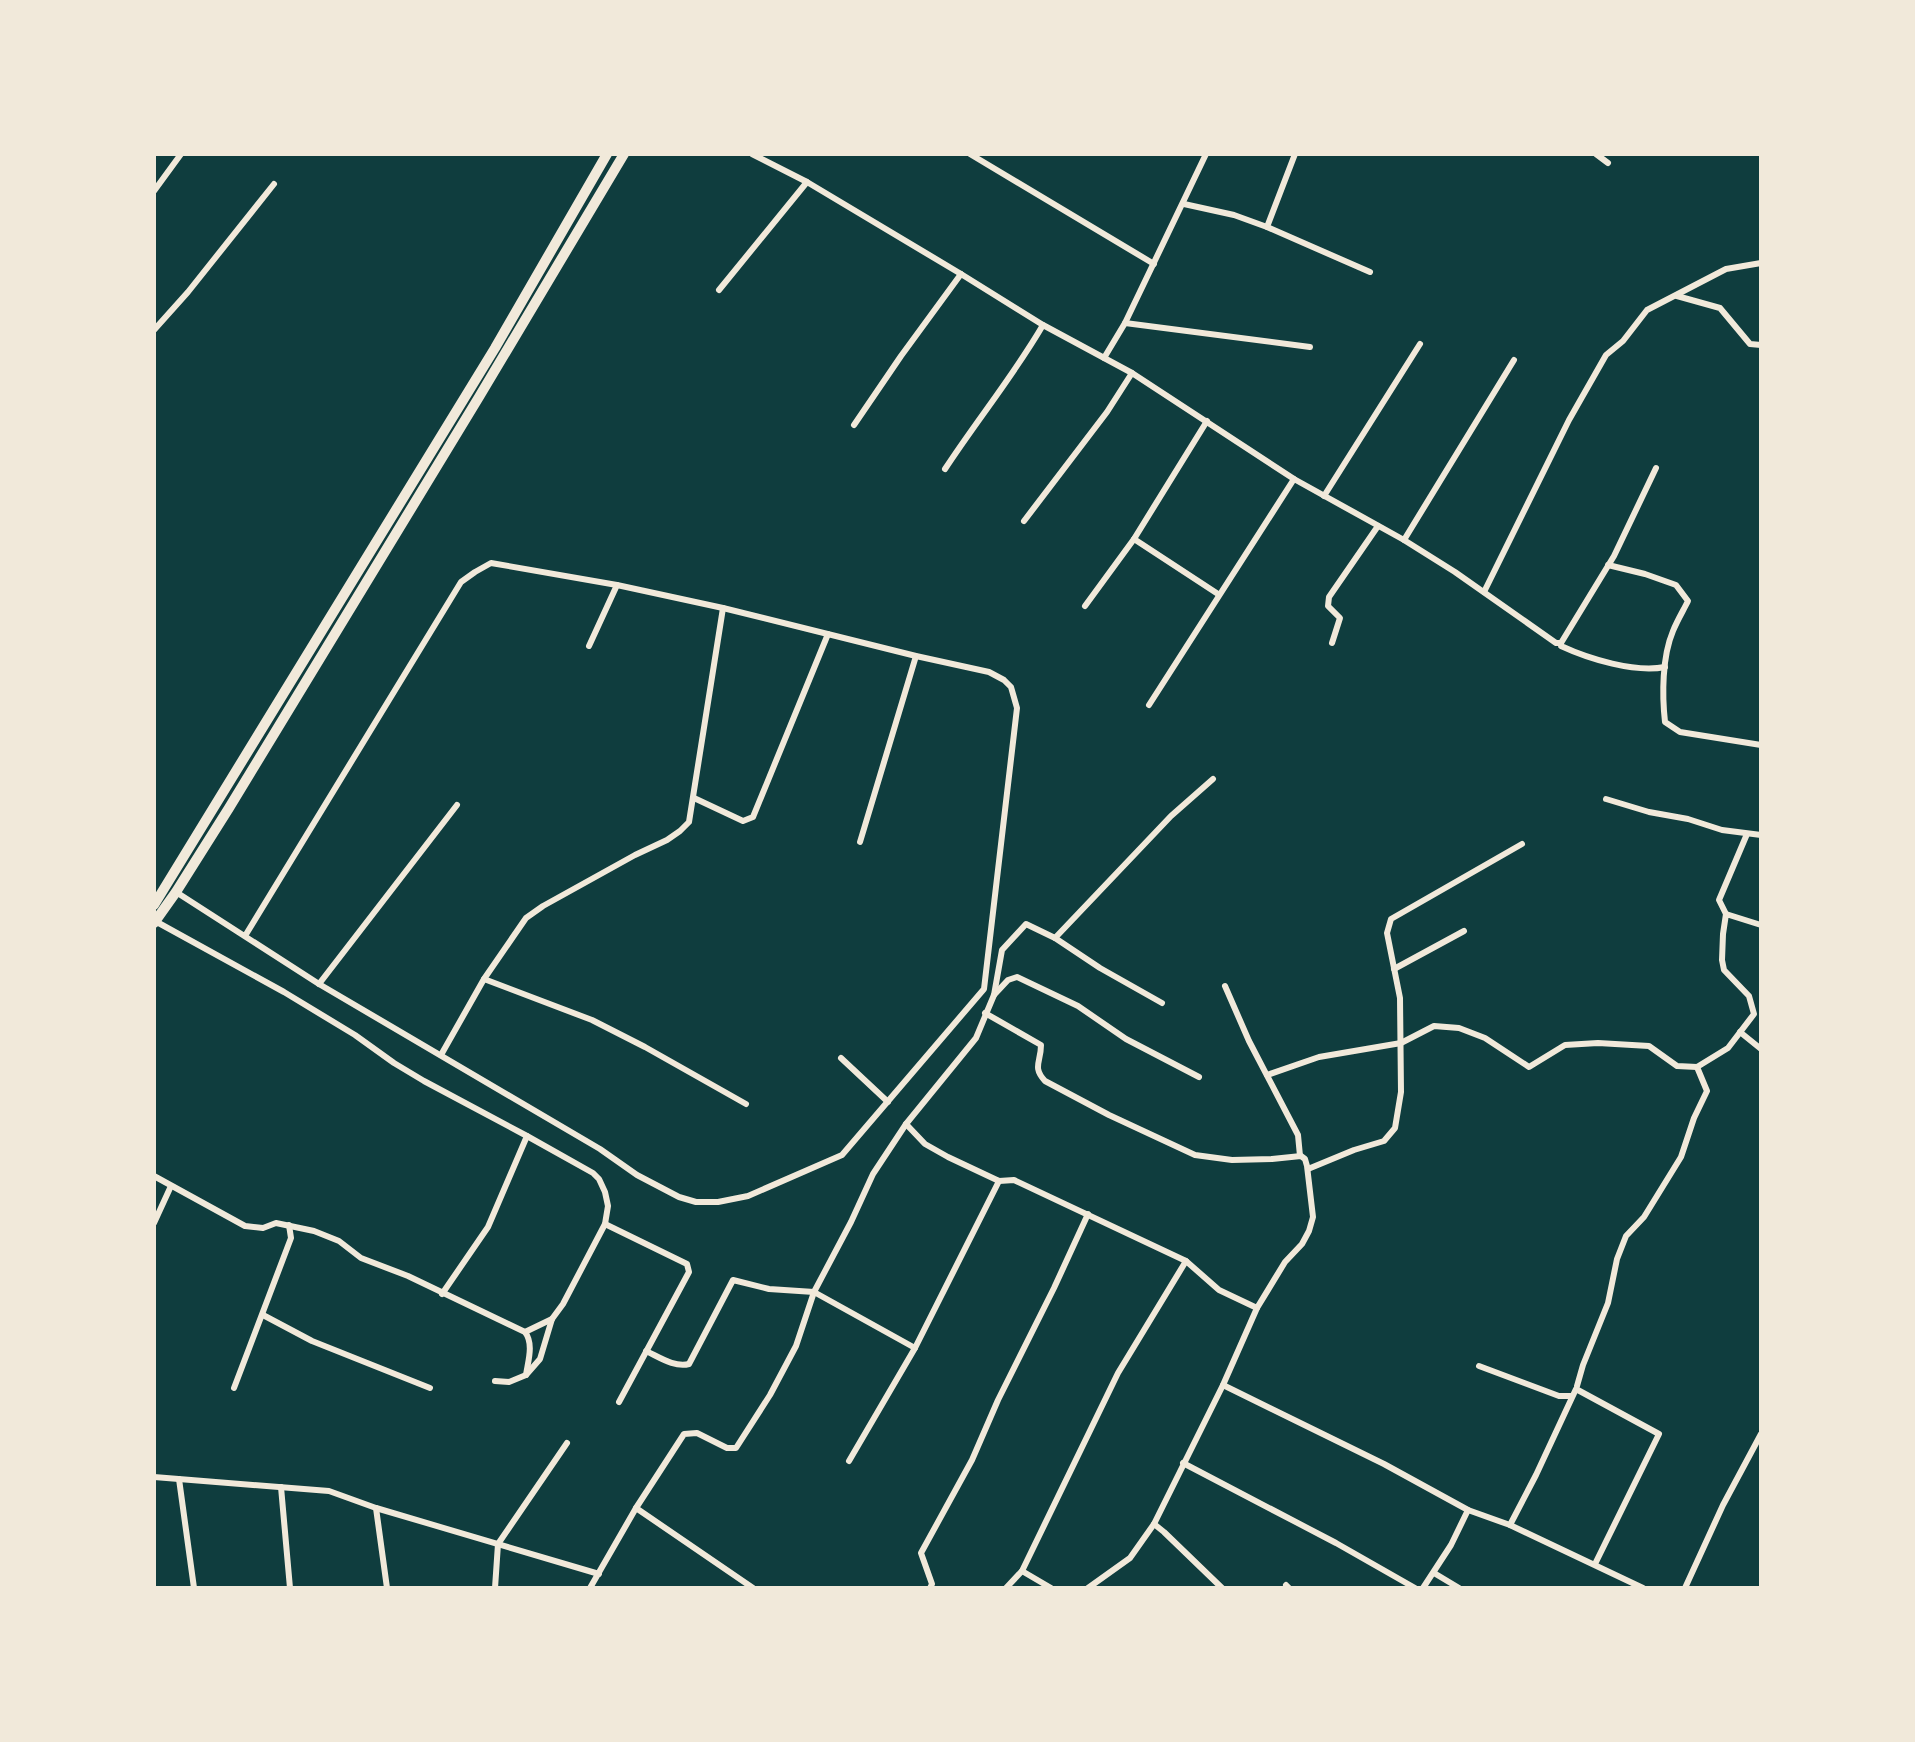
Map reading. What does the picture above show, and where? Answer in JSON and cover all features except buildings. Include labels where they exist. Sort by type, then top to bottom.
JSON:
[{"type":"highway","points":[[154,905],[468,391],[607,154]]},
{"type":"highway","points":[[155,922],[229,808],[624,154]]},
{"type":"highway","points":[[468,391],[479,397]]},
{"type":"street","points":[[154,191],[181,154]]},
{"type":"street","points":[[752,154],[807,182],[1043,325],[1132,373],[1294,479],[1455,572],[1556,643],[1561,643]]},
{"type":"street","points":[[970,154],[1154,264]]},
{"type":"street","points":[[1104,358],[1125,323],[1206,154]]},
{"type":"street","points":[[1267,227],[1295,154]]},
{"type":"street","points":[[1596,154],[1608,163]]},
{"type":"street","points":[[719,290],[807,182]]},
{"type":"street","points":[[154,330],[274,184]]},
{"type":"street","points":[[1184,204],[1234,215],[1267,227],[1370,272]]},
{"type":"street","points":[[1484,592],[1569,420],[1606,355],[1623,341],[1647,310],[1726,269],[1761,263]]},
{"type":"street","points":[[854,425],[961,274]]},
{"type":"street","points":[[1677,296],[1720,308],[1750,344],[1761,345]]},
{"type":"street","points":[[1125,323],[1310,347]]},
{"type":"street","points":[[945,469],[1043,325]]},
{"type":"street","points":[[1324,496],[1420,344]]},
{"type":"street","points":[[1404,540],[1514,360]]},
{"type":"street","points":[[1024,521],[1107,412],[1132,373]]},
{"type":"street","points":[[1085,606],[1134,539],[1207,421]]},
{"type":"street","points":[[1561,643],[1608,565],[1656,468]]},
{"type":"street","points":[[1149,705],[1294,479]]},
{"type":"street","points":[[1332,643],[1340,618],[1328,606],[1329,597],[1378,526]]},
{"type":"street","points":[[1134,539],[1218,594]]},
{"type":"street","points":[[176,892],[319,984],[600,1149],[637,1175],[679,1197],[696,1202],[718,1202],[748,1196],[842,1155],[984,989],[1017,708],[1011,687],[989,672],[723,608],[491,563],[461,582],[245,936]]},
{"type":"street","points":[[1608,565],[1676,585],[1688,601],[1671,634],[1662,699],[1665,722],[1680,732],[1761,745]]},
{"type":"street","points":[[589,646],[617,585]]},
{"type":"street","points":[[441,1055],[484,979],[526,918],[680,831],[689,822],[723,608]]},
{"type":"street","points":[[694,798],[743,821],[753,817],[828,634]]},
{"type":"street","points":[[1561,643],[1561,646],[1595,660],[1649,671],[1665,667]]},
{"type":"street","points":[[860,842],[916,656]]},
{"type":"street","points":[[1055,938],[1171,816],[1213,779]]},
{"type":"street","points":[[1606,799],[1722,830],[1761,835]]},
{"type":"street","points":[[319,984],[457,805]]},
{"type":"street","points":[[1267,1075],[1319,1057],[1401,1043],[1434,1026],[1459,1028],[1485,1038],[1529,1067],[1565,1045],[1598,1043],[1649,1046],[1677,1066],[1697,1067],[1728,1048],[1754,1014],[1749,996],[1724,970],[1726,914],[1719,900],[1747,834]]},
{"type":"street","points":[[1308,1169],[1384,1141],[1395,1128],[1401,1092],[1401,1043],[1400,998],[1387,933],[1391,919],[1522,844]]},
{"type":"street","points":[[1726,914],[1761,925]]},
{"type":"street","points":[[155,922],[296,999],[424,1081],[599,1179],[608,1206],[605,1224],[552,1319],[540,1359],[526,1375],[509,1382],[495,1381]]},
{"type":"street","points":[[994,995],[1002,950],[1026,924],[1055,938],[1162,1003]]},
{"type":"street","points":[[1394,969],[1464,931]]},
{"type":"street","points":[[590,1588],[636,1508],[684,1434],[697,1433],[727,1448],[736,1448],[770,1395],[796,1346],[814,1292],[873,1174],[906,1124],[976,1038],[994,995],[1008,980],[1017,977],[1078,1006],[1126,1039],[1199,1077]]},
{"type":"street","points":[[484,979],[592,1020],[746,1104]]},
{"type":"street","points":[[1225,986],[1249,1041],[1298,1135],[1300,1156]]},
{"type":"street","points":[[985,1013],[1041,1045],[1037,1066],[1045,1081],[1156,1138],[1195,1155],[1214,1159],[1252,1161],[1300,1156],[1305,1159],[1308,1169],[1313,1217],[1309,1231],[1302,1244],[1285,1262],[1257,1308],[1223,1385],[1154,1524],[1130,1558],[1088,1588]]},
{"type":"street","points":[[1740,1032],[1761,1049]]},
{"type":"street","points":[[841,1058],[888,1102]]},
{"type":"street","points":[[1577,1386],[1608,1303],[1617,1259],[1626,1236],[1644,1217],[1681,1157],[1707,1091],[1697,1067]]},
{"type":"street","points":[[906,1124],[925,1144],[999,1181],[1014,1180],[1186,1261],[1219,1290],[1257,1308]]},
{"type":"street","points":[[442,1294],[488,1227],[527,1136]]},
{"type":"street","points":[[154,1176],[245,1226],[263,1228],[276,1223],[289,1225],[339,1241],[361,1258],[408,1276],[525,1332],[530,1347],[526,1375]]},
{"type":"street","points":[[849,1461],[915,1348],[999,1181]]},
{"type":"street","points":[[154,1223],[171,1186]]},
{"type":"street","points":[[930,1588],[932,1584],[921,1553],[972,1460],[1088,1214]]},
{"type":"street","points":[[605,1224],[687,1264],[689,1268],[619,1402]]},
{"type":"street","points":[[234,1388],[291,1238],[289,1225]]},
{"type":"street","points":[[1006,1588],[1022,1571],[1118,1373],[1186,1261]]},
{"type":"street","points":[[646,1351],[673,1363],[689,1364],[733,1280],[769,1289],[814,1292],[915,1348]]},
{"type":"street","points":[[263,1315],[312,1341],[430,1388]]},
{"type":"street","points":[[525,1332],[552,1319]]},
{"type":"street","points":[[1479,1366],[1559,1396],[1571,1396]]},
{"type":"street","points":[[1223,1385],[1384,1464],[1468,1510],[1510,1525],[1643,1588]]},
{"type":"street","points":[[1510,1525],[1576,1389],[1659,1434],[1595,1564]]},
{"type":"street","points":[[1685,1588],[1723,1505],[1761,1434]]},
{"type":"street","points":[[495,1588],[498,1544],[567,1443]]},
{"type":"street","points":[[1183,1463],[1415,1588]]},
{"type":"street","points":[[154,1477],[329,1491],[376,1508],[599,1574]]},
{"type":"street","points":[[179,1479],[194,1588]]},
{"type":"street","points":[[281,1487],[290,1588]]},
{"type":"street","points":[[376,1508],[387,1588]]},
{"type":"street","points":[[636,1508],[753,1588]]},
{"type":"street","points":[[1423,1588],[1451,1545],[1468,1510]]},
{"type":"street","points":[[1154,1524],[1222,1588]]},
{"type":"street","points":[[1022,1571],[1051,1588]]},
{"type":"street","points":[[1434,1573],[1459,1588]]},
{"type":"street","points":[[1099,1580],[1107,1588]]}]
